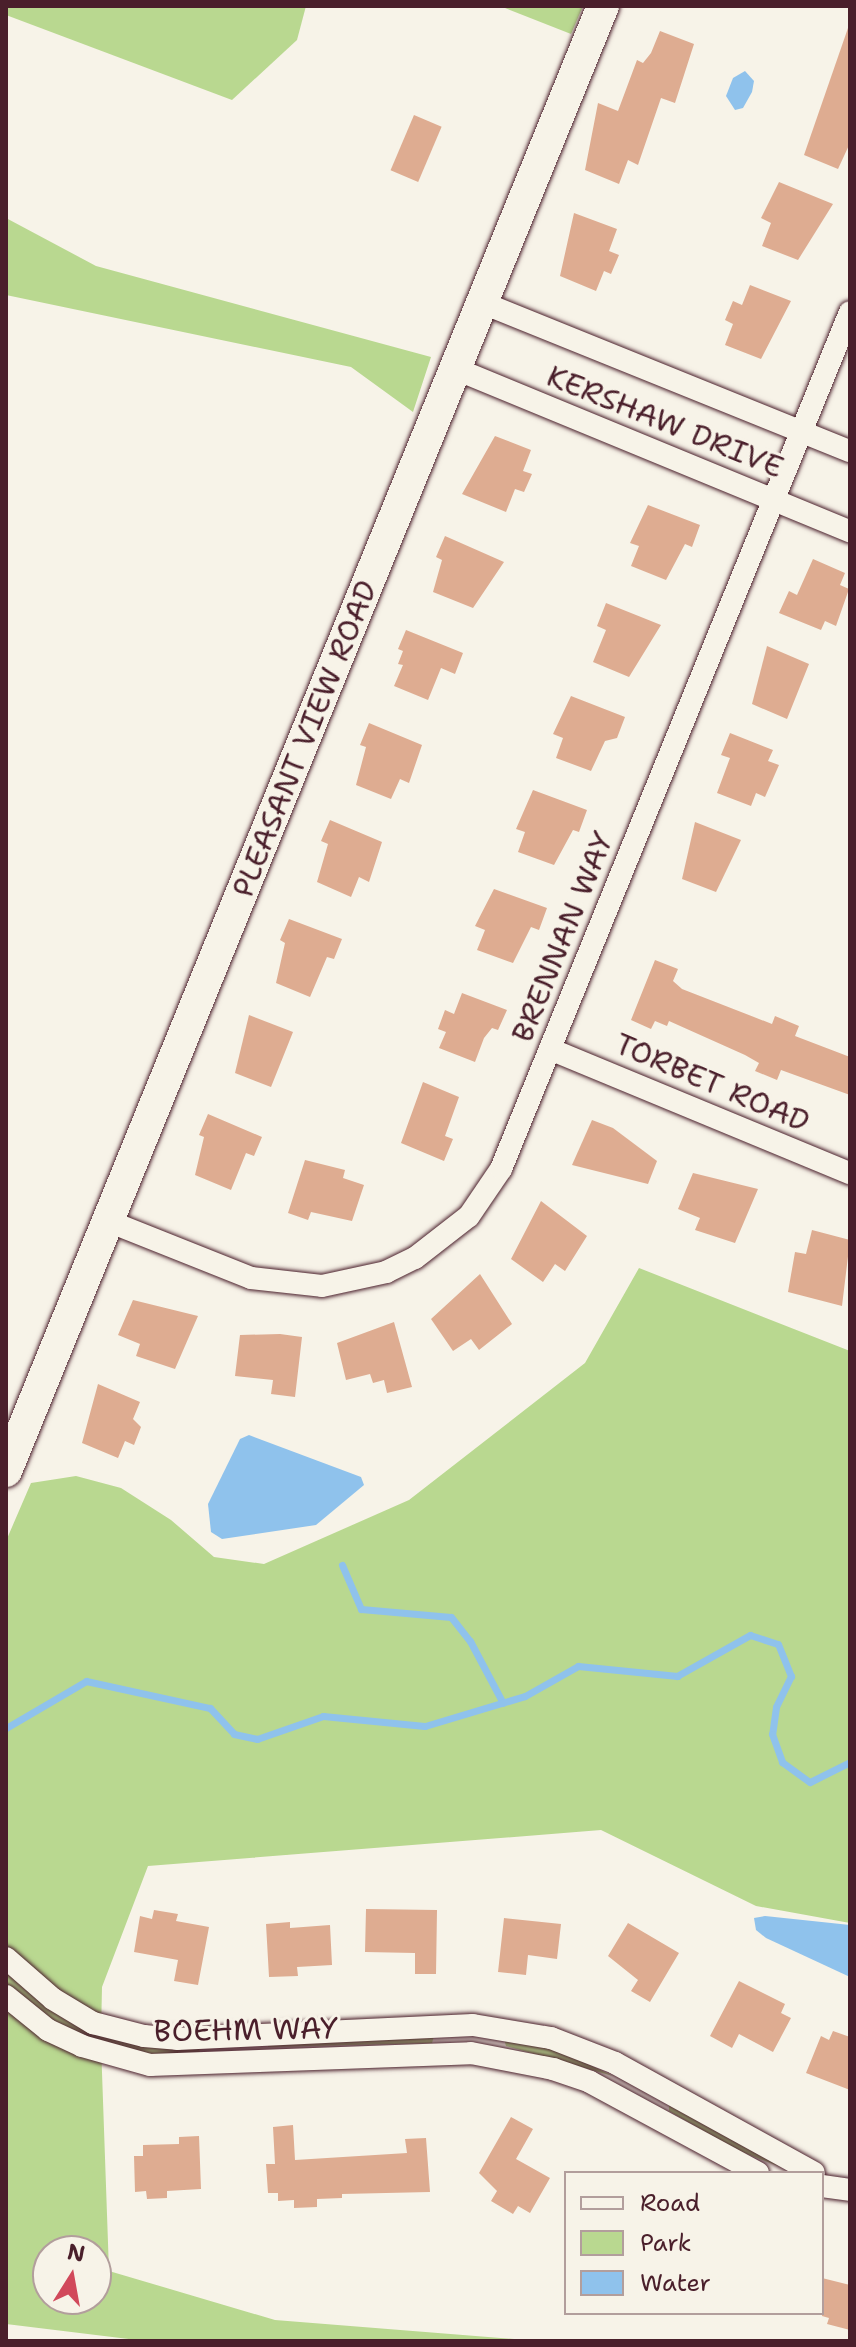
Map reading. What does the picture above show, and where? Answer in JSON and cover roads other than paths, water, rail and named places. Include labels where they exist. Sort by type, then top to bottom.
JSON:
[{"type":"street","name":"PLEASANT VIEW ROAD","points":[[6,1471],[603,6]]},
{"type":"street","name":"KERSHAW DRIVE","points":[[483,303],[850,451]]},
{"type":"street","name":"BRENNAN WAY","points":[[108,1221],[212,1264],[288,1286],[322,1286],[386,1272],[445,1237],[478,1204],[501,1169],[850,312]]},
{"type":"street","name":"KERSHAW DRIVE","points":[[456,369],[850,531]]},
{"type":"street","name":"TORBET ROAD","points":[[550,1049],[850,1173]]},
{"type":"street","name":"BOEHM WAY","points":[[6,1958],[57,2002],[93,2023],[177,2039],[454,2026],[551,2038],[635,2074],[810,2171]]},
{"type":"street","name":"BOEHM WAY","points":[[6,1996],[41,2025],[82,2046],[150,2065],[461,2053],[553,2069],[627,2102],[754,2171]]},
{"type":"street","points":[[41,2025],[57,2002]]},
{"type":"street","points":[[454,2026],[461,2053]]},
{"type":"street","points":[[627,2102],[635,2074]]},
{"type":"water","points":[[745,71],[754,81],[752,92],[743,108],[735,110],[726,96],[733,78]]},
{"type":"water","points":[[249,1435],[361,1477],[364,1485],[316,1525],[222,1539],[211,1532],[208,1504],[240,1439]]},
{"type":"water","points":[[765,1916],[850,1925],[850,1977],[766,1938],[756,1930],[754,1918]]},
{"type":"waterway","points":[[342,1565],[361,1609],[451,1617],[470,1641],[503,1703]]},
{"type":"waterway","points":[[6,1728],[86,1681],[210,1708],[234,1734],[257,1739],[323,1716],[425,1726],[525,1696],[578,1666],[677,1676],[750,1635],[778,1644],[791,1676],[776,1707],[772,1734],[782,1762],[810,1782],[850,1762]]}]
